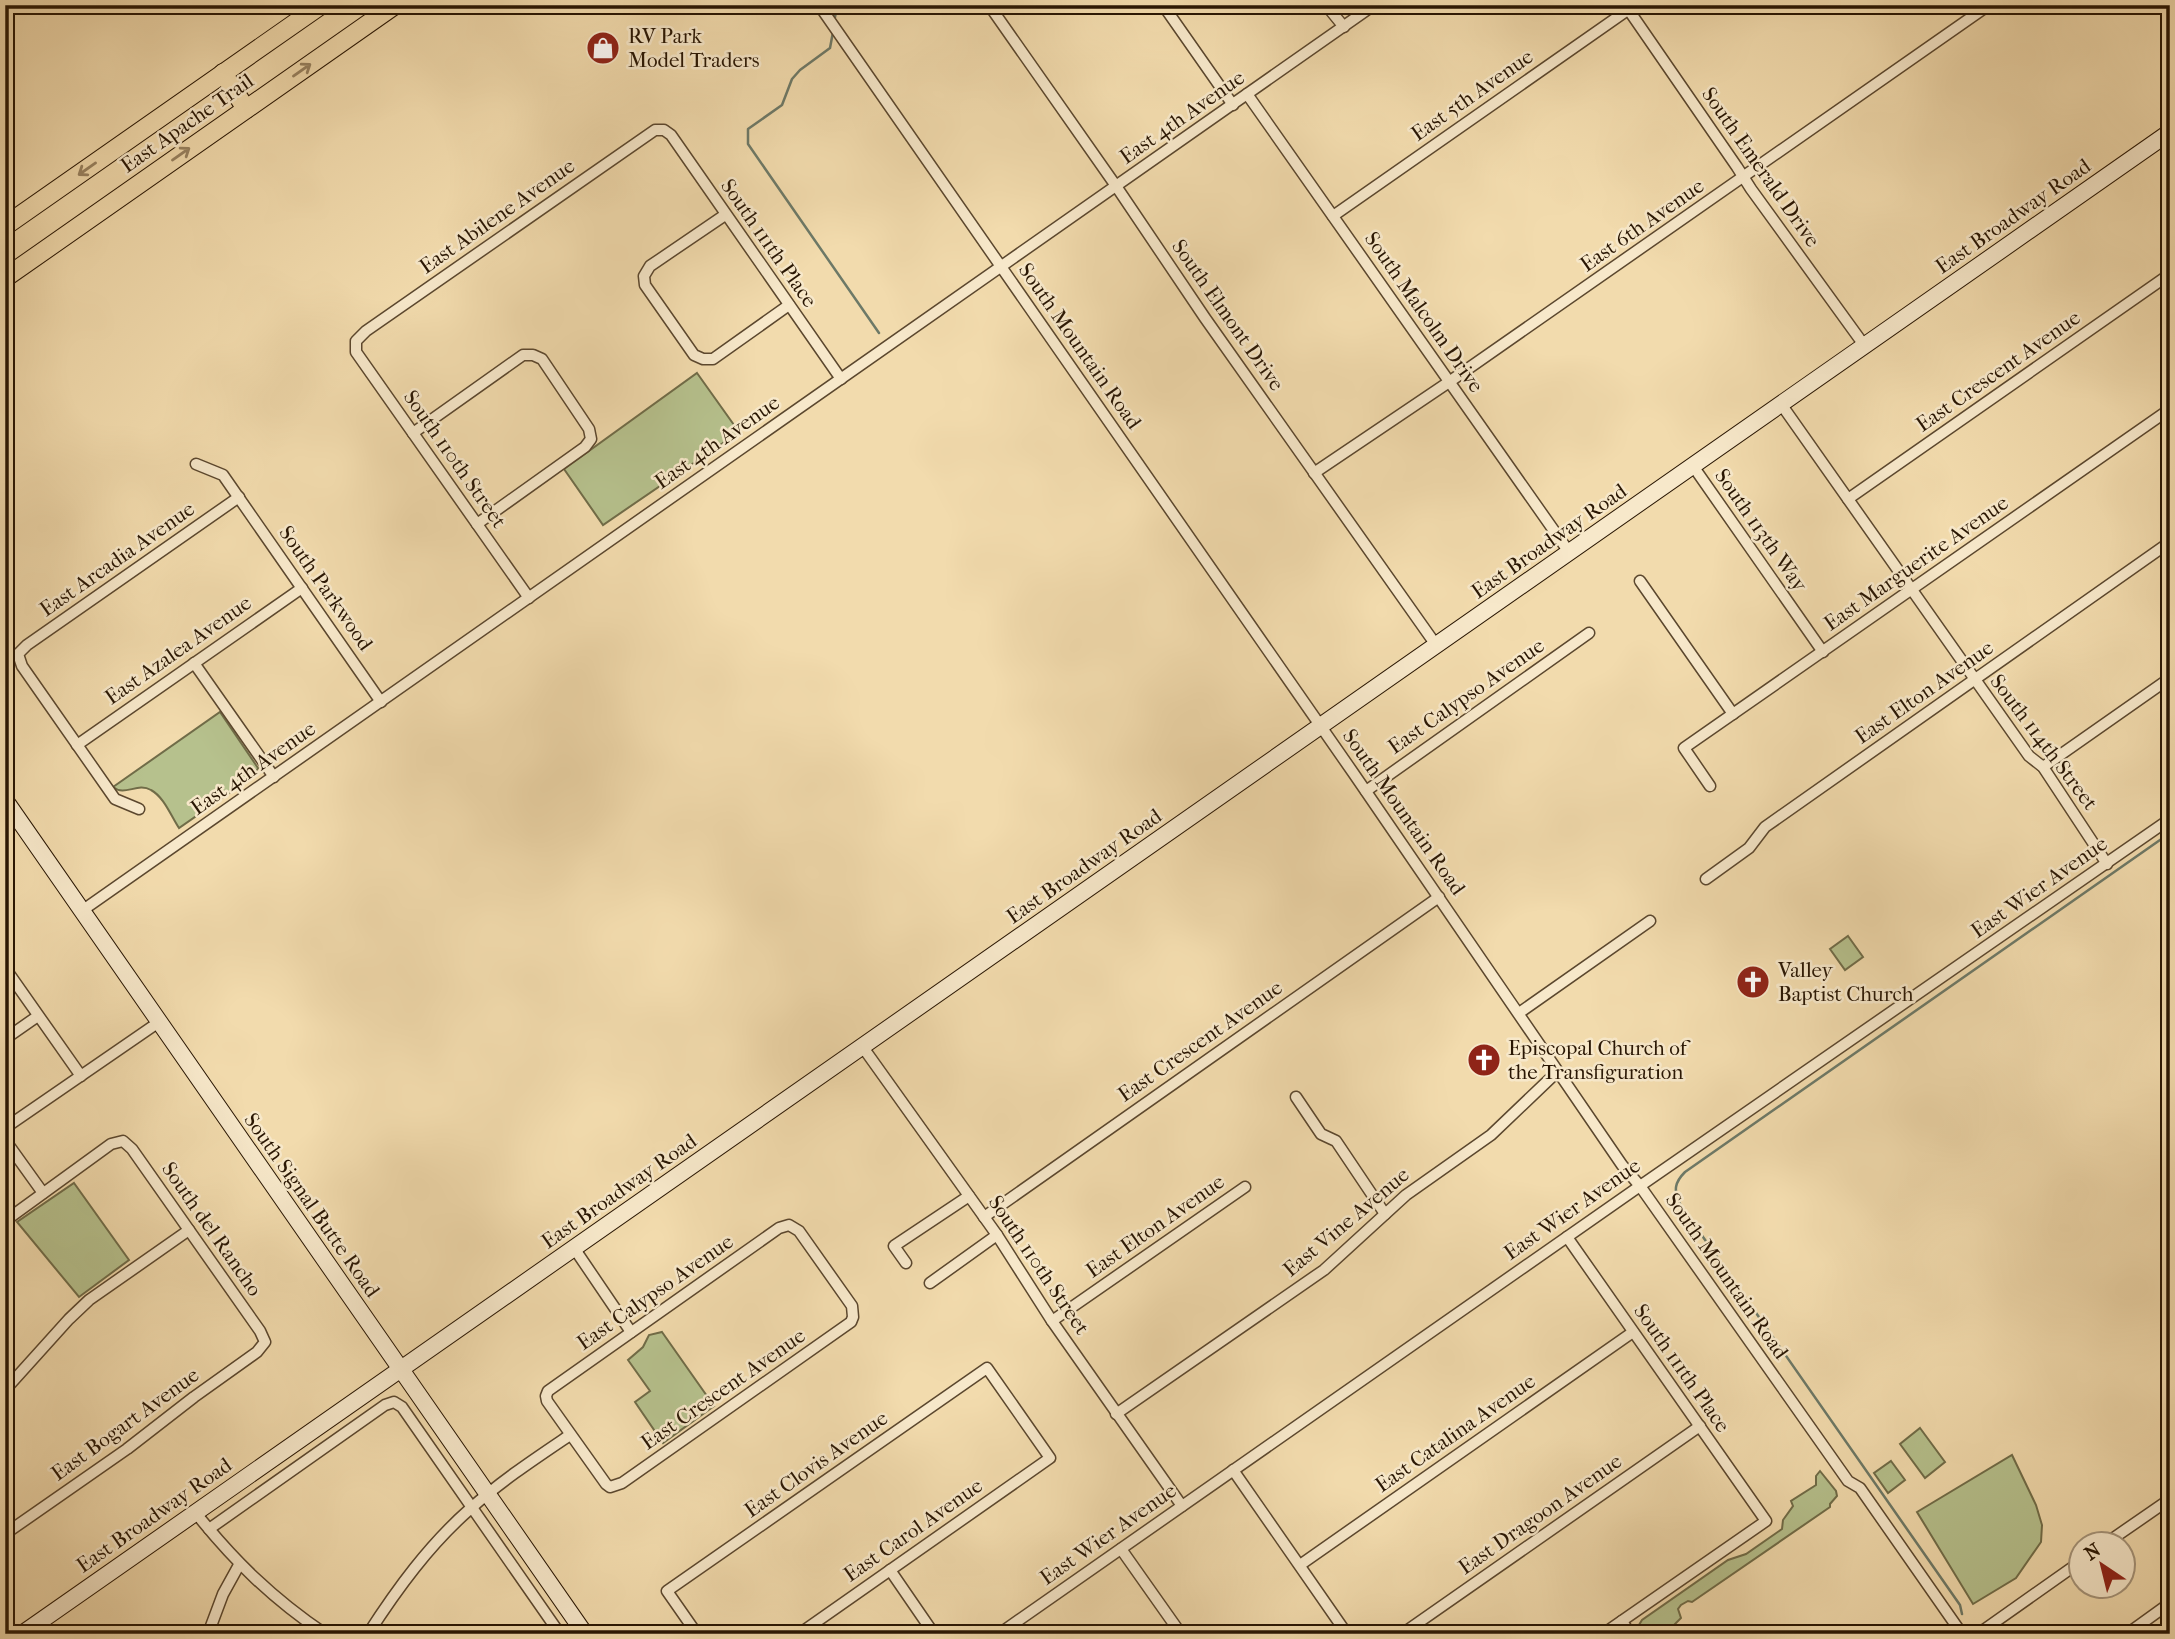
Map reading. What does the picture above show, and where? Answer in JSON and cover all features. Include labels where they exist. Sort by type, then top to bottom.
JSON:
[{"type":"main road","name":"East Apache Trail","points":[[5,226],[321,5]]},
{"type":"main road","name":"East Apache Trail","points":[[5,278],[395,5]]},
{"type":"main road","points":[[223,74],[246,109]]},
{"type":"main road","name":"East Broadway Road","points":[[22,1634],[2170,132]]},
{"type":"main road","name":"South Signal Butte Road","points":[[5,800],[586,1634]]},
{"type":"street","name":"South Mountain Road","points":[[819,5],[1366,791],[1622,1165],[1640,1186],[1848,1481],[1860,1488],[1962,1634]]},
{"type":"street","name":"South Elmont Drive","points":[[989,5],[1205,318],[1436,645]]},
{"type":"street","points":[[1163,5],[1233,105]]},
{"type":"street","points":[[1326,5],[1344,27]]},
{"type":"street","name":"East 4th Avenue","points":[[83,911],[1374,5]]},
{"type":"street","name":"East 6th Avenue","points":[[1314,473],[1744,178],[1989,5]]},
{"type":"street","name":"South Emerald Drive","points":[[1631,7],[1744,178],[1864,345]]},
{"type":"street","name":"East 5th Avenue","points":[[1333,216],[1631,7]]},
{"type":"street","name":"South Malcolm Drive","points":[[1247,94],[1569,552]]},
{"type":"street","name":"East Abilene Avenue","points":[[356,341],[366,331],[654,130],[664,130]]},
{"type":"street","name":"South 111th Place","points":[[664,130],[671,135],[841,379]]},
{"type":"street","points":[[725,215],[650,266],[644,276],[645,285],[694,355],[713,359],[789,305]]},
{"type":"street","name":"East Crescent Avenue","points":[[1848,499],[2170,274]]},
{"type":"street","name":"South 110th Street","points":[[356,341],[356,352],[529,598]]},
{"type":"street","points":[[413,433],[523,355],[533,355],[541,359],[589,429],[591,439],[585,447],[477,524]]},
{"type":"street","name":"South 114th Street","points":[[1781,404],[2029,756],[2043,766],[2107,864]]},
{"type":"street","name":"East Marguerite Avenue","points":[[1710,786],[1684,748],[2170,409]]},
{"type":"street","name":"South Parkwood","points":[[196,464],[223,475],[381,702]]},
{"type":"street","name":"South 113th Way","points":[[1693,466],[1823,652]]},
{"type":"street","name":"East Arcadia Avenue","points":[[77,745],[22,666],[18,654],[27,645],[239,497]]},
{"type":"street","name":"East Elton Avenue","points":[[1706,879],[1749,848],[1765,827],[2170,542]]},
{"type":"street","points":[[1640,580],[1733,714]]},
{"type":"street","name":"East Azalea Avenue","points":[[77,745],[302,588]]},
{"type":"street","name":"East Calypso Avenue","points":[[1366,791],[1589,633]]},
{"type":"street","points":[[194,663],[274,777]]},
{"type":"street","points":[[2043,766],[2170,678]]},
{"type":"street","points":[[77,745],[115,799],[139,809]]},
{"type":"street","name":"East Wier Avenue","points":[[999,1634],[2170,819]]},
{"type":"street","name":"East Crescent Avenue","points":[[984,1217],[1439,897]]},
{"type":"street","points":[[1519,1013],[1650,921]]},
{"type":"street","points":[[5,968],[81,1076]]},
{"type":"street","points":[[5,1039],[38,1016]]},
{"type":"street","points":[[5,1128],[159,1022]]},
{"type":"street","name":"South 110th Street","points":[[862,1046],[997,1235],[1052,1321],[1182,1506]]},
{"type":"street","name":"East Vine Avenue","points":[[1116,1414],[1324,1270],[1405,1195],[1491,1135],[1557,1072]]},
{"type":"street","points":[[1296,1097],[1321,1134],[1336,1141],[1385,1213]]},
{"type":"street","points":[[5,1140],[43,1193],[5,1221]]},
{"type":"street","name":"South del Rancho","points":[[43,1193],[111,1144],[123,1140],[189,1230],[265,1342]]},
{"type":"street","name":"East Elton Avenue","points":[[1052,1321],[1245,1187]]},
{"type":"street","points":[[906,1263],[894,1246],[969,1196]]},
{"type":"street","name":"East Crescent Avenue","points":[[569,1435],[602,1480],[610,1487],[622,1483],[847,1326],[853,1317],[852,1306],[807,1241],[799,1231],[789,1225]]},
{"type":"street","name":"East Calypso Avenue","points":[[569,1435],[546,1396],[554,1386],[779,1228],[789,1225]]},
{"type":"street","points":[[5,1390],[89,1300],[189,1230]]},
{"type":"street","points":[[930,1283],[997,1235]]},
{"type":"street","name":"South 111th Place","points":[[1567,1237],[1766,1521],[1622,1621]]},
{"type":"street","points":[[573,1248],[631,1332]]},
{"type":"street","name":"East Catalina Avenue","points":[[1300,1566],[1633,1332]]},
{"type":"street","name":"East Bogart Avenue","points":[[5,1534],[127,1449],[257,1352],[265,1342]]},
{"type":"street","name":"East Carol Avenue","points":[[799,1634],[1050,1458],[987,1368]]},
{"type":"street","name":"East Clovis Avenue","points":[[696,1633],[667,1591],[987,1368]]},
{"type":"street","name":"East Broadway Road","points":[[209,1529],[385,1405],[394,1402],[401,1407],[471,1507]]},
{"type":"street","name":"East Dragoon Avenue","points":[[1402,1634],[1699,1426]]},
{"type":"street","points":[[368,1634],[404,1581],[450,1527],[509,1477],[569,1435]]},
{"type":"street","points":[[1233,1470],[1347,1634]]},
{"type":"street","points":[[2126,1530],[2170,1499]]},
{"type":"street","points":[[471,1507],[560,1634]]},
{"type":"street","points":[[195,1512],[239,1565],[299,1617],[325,1634]]},
{"type":"street","points":[[1121,1549],[1181,1634]]},
{"type":"street","points":[[208,1634],[223,1594],[239,1565]]},
{"type":"street","points":[[890,1570],[934,1634]]},
{"type":"street","points":[[1978,1634],[2066,1572]]},
{"type":"street","points":[[2127,1634],[2170,1603]]},
{"type":"street","points":[[1603,1634],[1622,1621],[1630,1634]]},
{"type":"green space","points":[[697,373],[739,432],[603,525],[564,469]]},
{"type":"green space","points":[[220,712],[258,768],[255,775],[179,828],[156,793],[146,788],[122,791],[113,787]]},
{"type":"green space","points":[[1848,936],[1863,957],[1845,970],[1830,949]]},
{"type":"green space","points":[[74,1183],[129,1260],[79,1297],[17,1222]]},
{"type":"green space","points":[[662,1332],[714,1406],[663,1443],[635,1402],[650,1391],[628,1360],[643,1347],[649,1335]]},
{"type":"green space","points":[[1920,1428],[1945,1462],[1925,1478],[1900,1444]]},
{"type":"green space","points":[[2012,1455],[2036,1505],[2042,1525],[2041,1542],[2016,1578],[1973,1604],[1917,1512]]},
{"type":"green space","points":[[1891,1461],[1905,1480],[1888,1493],[1874,1473]]},
{"type":"green space","points":[[1820,1471],[1836,1491],[1837,1496],[1830,1507],[1692,1602],[1681,1605],[1678,1609],[1681,1618],[1670,1632],[1658,1626],[1657,1630],[1641,1632],[1639,1625],[1642,1620],[1728,1560],[1746,1554],[1782,1529],[1783,1520],[1793,1506],[1791,1501],[1816,1485],[1816,1476]]},
{"type":"waterway","points":[[834,22],[836,12],[845,5]]},
{"type":"waterway","points":[[833,32],[830,48],[792,79],[782,105],[748,129],[748,144],[879,333]]},
{"type":"waterway","points":[[1962,1614],[1960,1605],[1680,1204],[1676,1186],[1685,1172],[2170,833]]},
{"type":"place","name":"RV Park Model Traders","points":[[603,48]]},
{"type":"place","name":"Valley Baptist Church","points":[[1753,982]]},
{"type":"place","name":"Episcopal Church of the Transfiguration","points":[[1484,1060]]}]
